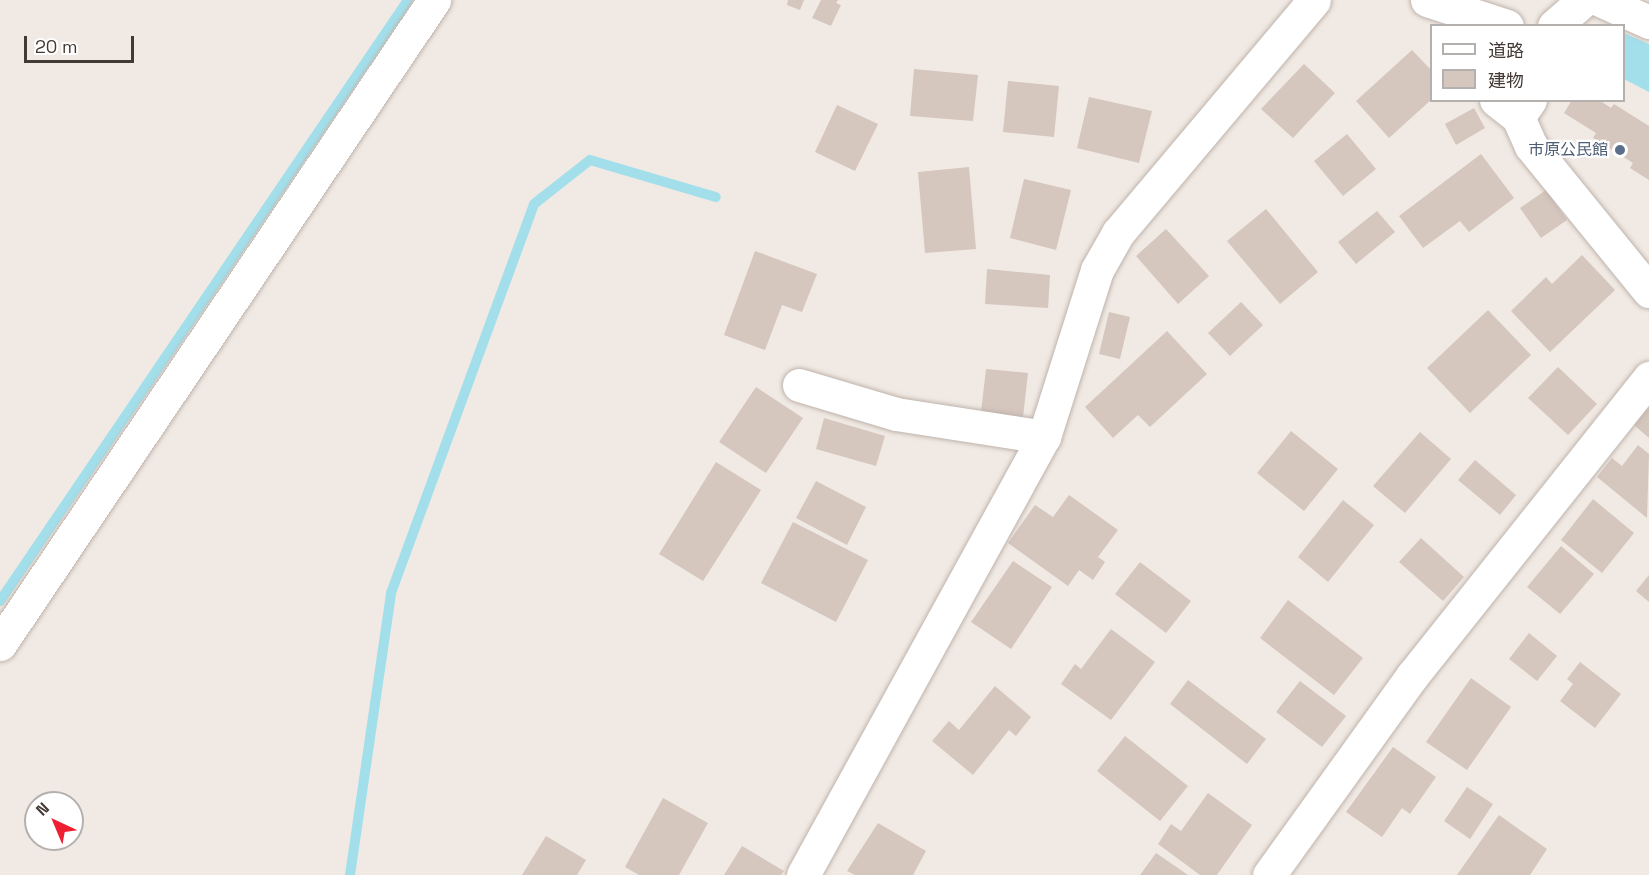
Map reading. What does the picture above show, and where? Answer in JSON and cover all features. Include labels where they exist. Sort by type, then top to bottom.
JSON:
[{"type":"street","points":[[0,644],[434,0]]},
{"type":"street","points":[[803,875],[1044,437],[1097,270],[1118,233],[1314,0]]},
{"type":"street","points":[[1556,24],[1584,0]]},
{"type":"street","points":[[1600,0],[1649,22]]},
{"type":"street","points":[[1442,11],[1498,24]]},
{"type":"street","points":[[1515,106],[1531,146],[1649,291]]},
{"type":"street","points":[[1269,875],[1412,676],[1649,378]]},
{"type":"street","points":[[799,385],[896,414],[1044,437]]},
{"type":"water","points":[[1625,33],[1649,44],[1649,92],[1625,80]]},
{"type":"building","points":[[788,0],[804,0],[800,10],[787,5]]},
{"type":"building","points":[[821,0],[838,0],[836,3],[841,5],[831,26],[812,18]]},
{"type":"building","points":[[1412,50],[1430,69],[1430,101],[1389,138],[1356,101]]},
{"type":"building","points":[[1304,64],[1335,93],[1293,138],[1261,109]]},
{"type":"building","points":[[914,69],[978,75],[973,121],[910,116]]},
{"type":"building","points":[[1008,81],[1059,86],[1054,137],[1003,132]]},
{"type":"building","points":[[1089,97],[1152,111],[1139,163],[1077,148]]},
{"type":"building","points":[[1571,102],[1602,102],[1611,108],[1614,104],[1649,126],[1649,180],[1630,168],[1633,163],[1593,138],[1596,133],[1564,113]]},
{"type":"building","points":[[837,105],[878,124],[855,171],[815,152]]},
{"type":"building","points":[[1474,108],[1485,128],[1456,145],[1445,124]]},
{"type":"building","points":[[1347,134],[1376,169],[1343,196],[1314,161]]},
{"type":"building","points":[[1481,154],[1514,198],[1469,232],[1460,221],[1423,248],[1399,216]]},
{"type":"building","points":[[969,167],[976,249],[925,253],[918,172]]},
{"type":"building","points":[[1024,179],[1071,190],[1056,250],[1010,238]]},
{"type":"building","points":[[1546,190],[1567,220],[1541,238],[1520,208]]},
{"type":"building","points":[[1266,209],[1318,272],[1280,304],[1227,241]]},
{"type":"building","points":[[1377,211],[1395,232],[1356,264],[1338,242]]},
{"type":"building","points":[[1166,229],[1209,276],[1178,304],[1136,256]]},
{"type":"building","points":[[755,251],[817,274],[802,312],[782,305],[765,350],[724,335]]},
{"type":"building","points":[[1582,255],[1615,290],[1550,352],[1511,311],[1546,277],[1552,284]]},
{"type":"building","points":[[987,269],[1050,275],[1048,308],[985,304]]},
{"type":"building","points":[[1241,302],[1263,325],[1230,356],[1208,333]]},
{"type":"building","points":[[1488,310],[1531,355],[1470,413],[1427,368]]},
{"type":"building","points":[[1109,312],[1130,317],[1120,359],[1099,354]]},
{"type":"building","points":[[1167,331],[1207,374],[1150,427],[1138,415],[1113,438],[1085,407]]},
{"type":"building","points":[[1558,367],[1597,404],[1568,435],[1528,398]]},
{"type":"building","points":[[986,369],[1028,373],[1023,417],[981,412]]},
{"type":"building","points":[[756,387],[803,418],[766,473],[719,442]]},
{"type":"building","points":[[1649,407],[1649,438],[1634,425]]},
{"type":"building","points":[[824,418],[885,436],[876,466],[816,449]]},
{"type":"building","points":[[1291,431],[1338,469],[1304,511],[1257,473]]},
{"type":"building","points":[[1420,432],[1451,459],[1405,513],[1373,486]]},
{"type":"building","points":[[1638,445],[1649,454],[1647,518],[1597,477],[1612,458],[1622,466]]},
{"type":"building","points":[[1475,460],[1516,495],[1500,515],[1458,480]]},
{"type":"building","points":[[716,462],[761,490],[703,581],[659,554]]},
{"type":"building","points":[[816,481],[866,507],[847,545],[796,518]]},
{"type":"building","points":[[1069,495],[1118,530],[1098,557],[1105,562],[1093,580],[1079,570],[1068,586],[1008,543],[1035,505],[1053,517]]},
{"type":"building","points":[[1593,499],[1634,533],[1602,573],[1561,540]]},
{"type":"building","points":[[1343,500],[1374,525],[1328,582],[1298,557]]},
{"type":"building","points":[[793,522],[868,560],[836,622],[761,583]]},
{"type":"building","points":[[1421,538],[1464,577],[1443,601],[1399,562]]},
{"type":"building","points":[[1561,546],[1594,574],[1560,614],[1527,587]]},
{"type":"building","points":[[1013,561],[1052,587],[1011,649],[971,622]]},
{"type":"building","points":[[1140,562],[1191,601],[1166,633],[1115,594]]},
{"type":"building","points":[[1649,575],[1649,602],[1636,591]]},
{"type":"building","points":[[1288,600],[1363,658],[1334,695],[1260,638]]},
{"type":"building","points":[[1111,629],[1155,662],[1111,720],[1061,684],[1075,664],[1081,669]]},
{"type":"building","points":[[1529,633],[1557,656],[1537,681],[1509,659]]},
{"type":"building","points":[[1580,662],[1621,694],[1595,728],[1560,701],[1573,684],[1567,679]]},
{"type":"building","points":[[1471,678],[1511,707],[1467,770],[1426,742]]},
{"type":"building","points":[[1188,680],[1266,739],[1247,764],[1170,704]]},
{"type":"building","points":[[1300,681],[1346,716],[1322,747],[1276,712]]},
{"type":"building","points":[[995,686],[1031,717],[1016,736],[1009,730],[973,775],[932,741],[949,721],[959,730]]},
{"type":"building","points":[[1125,736],[1188,786],[1160,821],[1097,771]]},
{"type":"building","points":[[1393,747],[1436,777],[1410,814],[1402,808],[1382,837],[1346,812]]},
{"type":"building","points":[[1467,787],[1493,804],[1470,839],[1444,821]]},
{"type":"building","points":[[1208,793],[1252,825],[1217,875],[1200,875],[1158,844],[1171,824],[1181,831]]},
{"type":"building","points":[[663,798],[708,823],[679,875],[639,875],[625,867]]},
{"type":"building","points":[[1499,815],[1547,849],[1530,875],[1457,875]]},
{"type":"building","points":[[878,823],[926,851],[913,875],[855,875],[847,871]]},
{"type":"building","points":[[546,836],[586,860],[577,875],[522,875]]},
{"type":"building","points":[[742,846],[784,871],[781,875],[724,875]]},
{"type":"building","points":[[1156,853],[1188,875],[1140,875]]},
{"type":"waterway","points":[[0,601],[408,0]]},
{"type":"waterway","points":[[350,875],[391,593],[534,204],[590,160],[716,197]]},
{"type":"place","name":"市原公民館","points":[[1620,150]]}]
